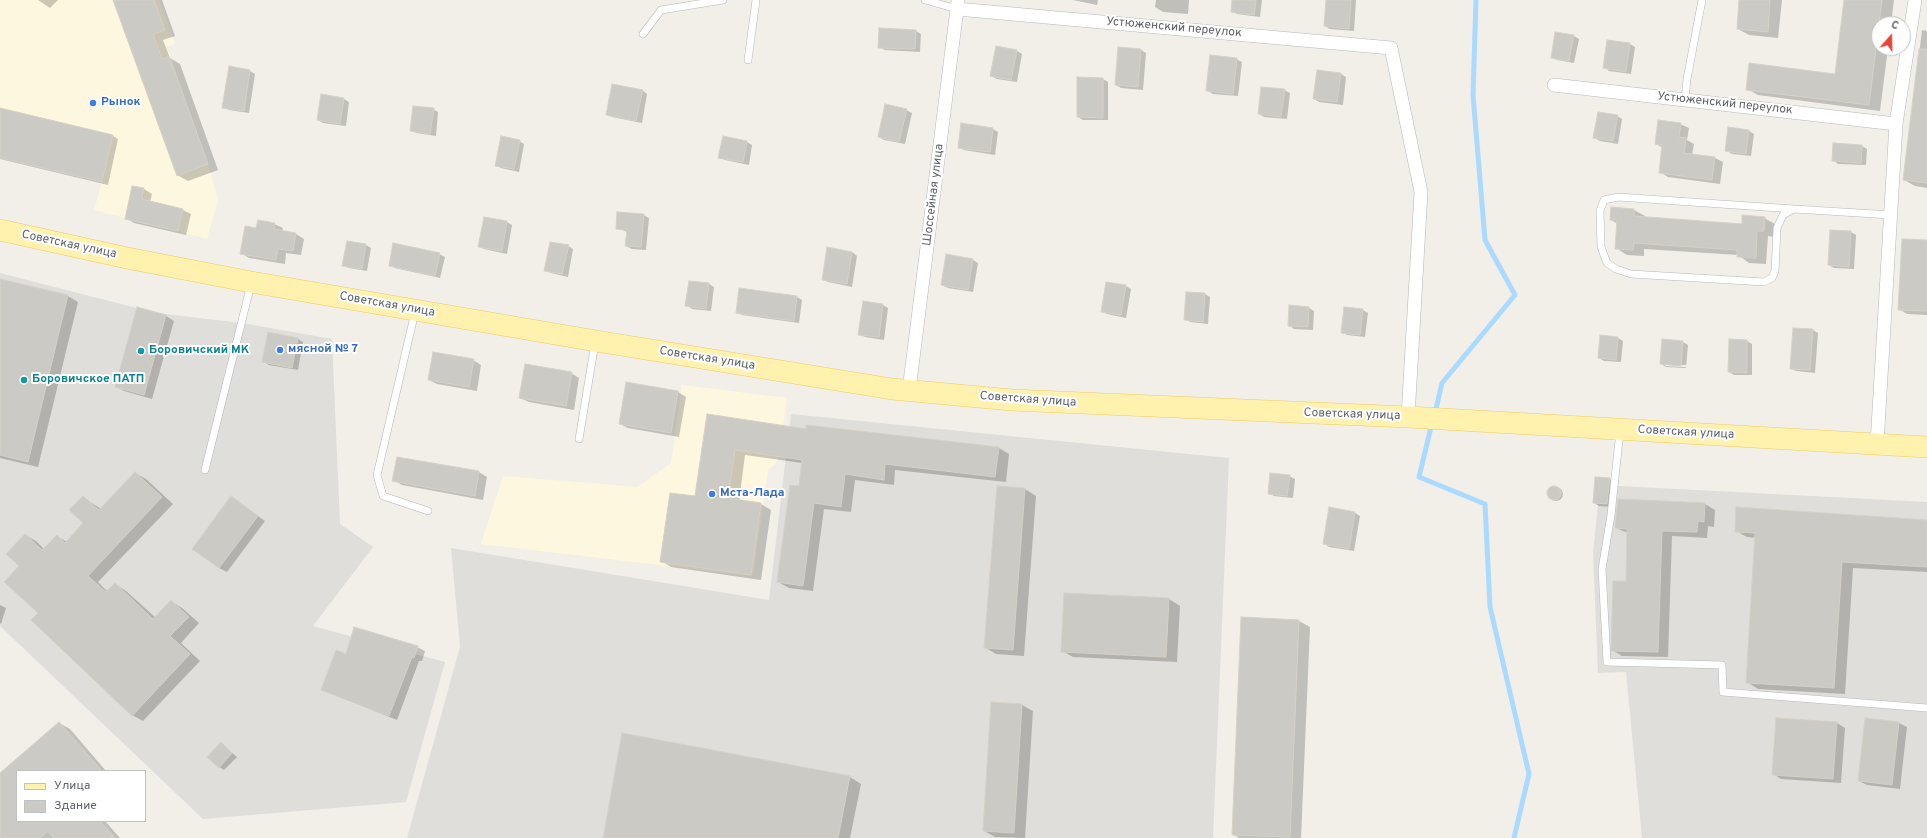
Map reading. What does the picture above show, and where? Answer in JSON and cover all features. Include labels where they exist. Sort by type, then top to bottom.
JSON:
[{"type":"main road","name":"Советская улица","points":[[0,230],[127,258],[251,282],[596,341],[892,389],[1012,400],[1415,417],[1927,448]]},
{"type":"street","points":[[1877,444],[1896,124],[1916,0]]},
{"type":"street","name":"Устюженский переулок","points":[[958,4],[1391,48],[1421,192],[1415,417]]},
{"type":"street","name":"Шоссейная улица","points":[[909,390],[958,4]]},
{"type":"street","name":"Устюженский переулок","points":[[1554,85],[1896,124]]},
{"type":"lane","points":[[643,34],[661,10],[723,0]]},
{"type":"lane","points":[[748,60],[756,0]]},
{"type":"lane","points":[[925,0],[958,4]]},
{"type":"lane","points":[[1685,100],[1687,79],[1702,0]]},
{"type":"lane","points":[[1794,209],[1783,215],[1777,228],[1776,271],[1772,278],[1764,282],[1631,274],[1616,270],[1607,263],[1601,247],[1600,211],[1604,200],[1618,197],[1891,215]]},
{"type":"lane","points":[[205,470],[251,282]]},
{"type":"lane","points":[[416,310],[377,476],[383,496],[428,511]]},
{"type":"lane","points":[[579,439],[596,341]]},
{"type":"lane","points":[[1620,429],[1611,515],[1602,569],[1607,662],[1722,665],[1723,692],[1927,708]]},
{"type":"shaded area","name":"Рынок","points":[[0,0],[159,0],[175,44],[167,47],[208,164],[218,200],[207,239],[94,210],[102,182],[0,158]]},
{"type":"shaded area","points":[[0,273],[156,313],[242,323],[332,339],[340,524],[373,547],[313,626],[445,662],[406,802],[203,819],[0,626]]},
{"type":"shaded area","points":[[682,385],[787,398],[778,461],[768,470],[753,576],[481,544],[503,476],[637,487],[671,463]]},
{"type":"shaded area","points":[[791,414],[1229,458],[1213,838],[407,838],[460,647],[451,548],[769,600]]},
{"type":"shaded area","points":[[1600,485],[1927,502],[1927,838],[1642,838],[1626,672],[1598,673],[1593,553]]},
{"type":"building","points":[[113,0],[154,0],[165,30],[153,34],[162,59],[169,56],[208,164],[177,176]]},
{"type":"building","points":[[1232,0],[1256,0],[1254,15],[1231,12]]},
{"type":"building","points":[[1326,0],[1351,0],[1349,29],[1324,26]]},
{"type":"building","points":[[1739,0],[1770,0],[1768,32],[1737,29]]},
{"type":"building","points":[[1844,0],[1882,0],[1880,16],[1871,16],[1871,56],[1875,56],[1869,105],[1746,90],[1749,63],[1835,74]]},
{"type":"building","points":[[879,28],[916,30],[915,49],[878,48]]},
{"type":"building","points":[[1555,32],[1574,35],[1569,61],[1551,58]]},
{"type":"building","points":[[1607,40],[1630,43],[1626,72],[1603,68]]},
{"type":"building","points":[[996,46],[1017,50],[1011,80],[990,76]]},
{"type":"building","points":[[1118,47],[1141,49],[1138,87],[1115,85]]},
{"type":"building","points":[[1919,49],[1927,49],[1927,183],[1903,180]]},
{"type":"building","points":[[1210,55],[1237,58],[1233,94],[1206,91]]},
{"type":"building","points":[[229,66],[250,70],[244,111],[222,108]]},
{"type":"building","points":[[1317,70],[1341,73],[1337,102],[1313,99]]},
{"type":"building","points":[[1077,77],[1103,78],[1103,118],[1077,117]]},
{"type":"building","points":[[612,84],[643,90],[636,121],[606,115]]},
{"type":"building","points":[[1261,87],[1285,89],[1281,117],[1258,114]]},
{"type":"building","points":[[321,94],[344,98],[340,124],[317,120]]},
{"type":"building","points":[[885,104],[907,109],[899,142],[878,137]]},
{"type":"building","points":[[413,106],[434,108],[430,134],[410,131]]},
{"type":"building","points":[[0,108],[113,135],[102,182],[0,158]]},
{"type":"building","points":[[1598,112],[1618,115],[1613,141],[1593,138]]},
{"type":"building","points":[[1658,120],[1681,123],[1679,137],[1686,138],[1684,153],[1715,157],[1712,180],[1659,173],[1662,145],[1655,144]]},
{"type":"building","points":[[961,123],[993,128],[990,152],[958,148]]},
{"type":"building","points":[[1728,127],[1749,130],[1746,154],[1725,151]]},
{"type":"building","points":[[501,136],[520,140],[514,169],[495,166]]},
{"type":"building","points":[[723,136],[747,141],[743,162],[718,158]]},
{"type":"building","points":[[1833,143],[1862,145],[1861,163],[1832,161]]},
{"type":"building","points":[[132,186],[144,188],[142,199],[183,209],[178,231],[125,219]]},
{"type":"building","points":[[1611,207],[1634,209],[1634,216],[1742,224],[1742,215],[1765,217],[1764,231],[1757,231],[1756,258],[1737,257],[1737,250],[1634,243],[1633,250],[1615,249],[1617,220],[1610,220]]},
{"type":"building","points":[[617,212],[644,214],[641,247],[625,246],[627,230],[616,229]]},
{"type":"building","points":[[484,217],[507,221],[502,251],[478,247]]},
{"type":"building","points":[[258,220],[275,223],[274,229],[296,233],[293,251],[278,249],[276,260],[240,254],[245,226],[256,228]]},
{"type":"building","points":[[1830,230],[1851,231],[1849,267],[1828,265]]},
{"type":"building","points":[[1902,239],[1927,240],[1927,311],[1898,310]]},
{"type":"building","points":[[347,241],[366,244],[362,269],[342,266]]},
{"type":"building","points":[[550,242],[569,245],[562,274],[544,271]]},
{"type":"building","points":[[393,243],[440,253],[435,276],[389,266]]},
{"type":"building","points":[[827,247],[852,252],[847,284],[822,280]]},
{"type":"building","points":[[946,254],[973,259],[968,290],[941,285]]},
{"type":"building","name":"Боровичское ПАТП","points":[[0,279],[68,295],[28,462],[0,455]]},
{"type":"building","points":[[689,281],[709,283],[706,309],[685,306]]},
{"type":"building","points":[[1106,282],[1126,285],[1121,315],[1101,312]]},
{"type":"building","points":[[739,288],[797,296],[794,321],[736,313]]},
{"type":"building","points":[[1186,292],[1205,293],[1203,322],[1184,320]]},
{"type":"building","points":[[863,301],[883,304],[879,337],[858,335]]},
{"type":"building","points":[[1289,305],[1309,307],[1308,327],[1288,326]]},
{"type":"building","name":"Боровичский МК","points":[[137,307],[166,315],[144,395],[115,387]]},
{"type":"building","points":[[1344,307],[1363,309],[1360,335],[1341,333]]},
{"type":"building","points":[[1793,328],[1813,329],[1810,370],[1790,369]]},
{"type":"building","name":"мясной № 7","points":[[268,332],[298,338],[292,368],[262,362]]},
{"type":"building","points":[[1600,335],[1618,337],[1616,360],[1598,358]]},
{"type":"building","points":[[1662,339],[1683,341],[1681,366],[1660,364]]},
{"type":"building","points":[[1729,339],[1747,340],[1747,373],[1728,372]]},
{"type":"building","points":[[433,352],[474,359],[469,387],[428,380]]},
{"type":"building","points":[[525,364],[572,372],[566,406],[519,398]]},
{"type":"building","points":[[626,382],[678,391],[671,433],[619,424]]},
{"type":"building","points":[[707,414],[806,429],[806,425],[999,447],[995,477],[885,464],[884,480],[845,474],[841,507],[814,503],[803,586],[777,582],[790,485],[799,486],[802,460],[735,450],[728,498],[761,503],[751,575],[660,562],[670,493],[695,496]]},
{"type":"building","points":[[397,457],[479,471],[475,496],[392,481]]},
{"type":"building","points":[[135,472],[162,497],[88,576],[106,592],[115,583],[153,619],[171,600],[189,617],[170,636],[190,654],[132,716],[31,620],[38,613],[4,582],[19,566],[6,554],[25,534],[42,550],[57,535],[65,543],[83,523],[69,510],[83,496],[99,510]]},
{"type":"building","points":[[1270,473],[1290,475],[1287,496],[1268,494]]},
{"type":"building","points":[[1595,477],[1610,478],[1607,504],[1593,503]]},
{"type":"building","points":[[997,486],[1025,488],[1013,650],[984,648]]},
{"type":"building","points":[[1551,486],[1557,486],[1561,490],[1561,496],[1557,500],[1551,500],[1547,496],[1547,490]]},
{"type":"building","points":[[231,496],[258,516],[219,568],[192,549]]},
{"type":"building","points":[[1618,499],[1705,503],[1704,522],[1698,521],[1697,532],[1662,531],[1658,652],[1611,651],[1613,581],[1626,581],[1627,529],[1615,528]]},
{"type":"building","points":[[1329,507],[1355,512],[1349,549],[1323,544]]},
{"type":"building","points":[[1736,507],[1927,520],[1927,567],[1842,562],[1834,688],[1746,683],[1755,533],[1735,532]]},
{"type":"building","points":[[1064,593],[1169,598],[1166,657],[1061,652]]},
{"type":"building","points":[[1241,617],[1299,620],[1290,837],[1232,835]]},
{"type":"building","points":[[354,627],[418,646],[414,658],[412,657],[389,716],[321,690],[336,650],[346,654]]},
{"type":"building","points":[[991,702],[1022,704],[1014,833],[983,831]]},
{"type":"building","points":[[1776,718],[1837,722],[1833,779],[1772,775]]},
{"type":"building","points":[[1865,718],[1899,722],[1892,785],[1858,781]]},
{"type":"building","points":[[59,722],[101,770],[16,770],[16,822],[101,822],[115,838],[53,838],[48,831],[40,838],[0,838],[0,773]]},
{"type":"building","points":[[622,733],[850,776],[838,838],[603,838]]},
{"type":"building","points":[[221,742],[232,753],[219,768],[207,757]]},
{"type":"waterway","points":[[1435,413],[1442,383],[1515,295],[1485,240],[1473,95],[1476,0]]},
{"type":"waterway","points":[[1432,423],[1419,477],[1485,504],[1490,607],[1529,774],[1514,838]]},
{"type":"place","name":"Рынок","points":[[93,103]]},
{"type":"place","name":"мясной № 7","points":[[280,350]]},
{"type":"place","name":"Боровичский МК","points":[[141,351]]},
{"type":"place","name":"Боровичское ПАТП","points":[[24,380]]},
{"type":"place","name":"Мста-Лада","points":[[712,494]]}]
